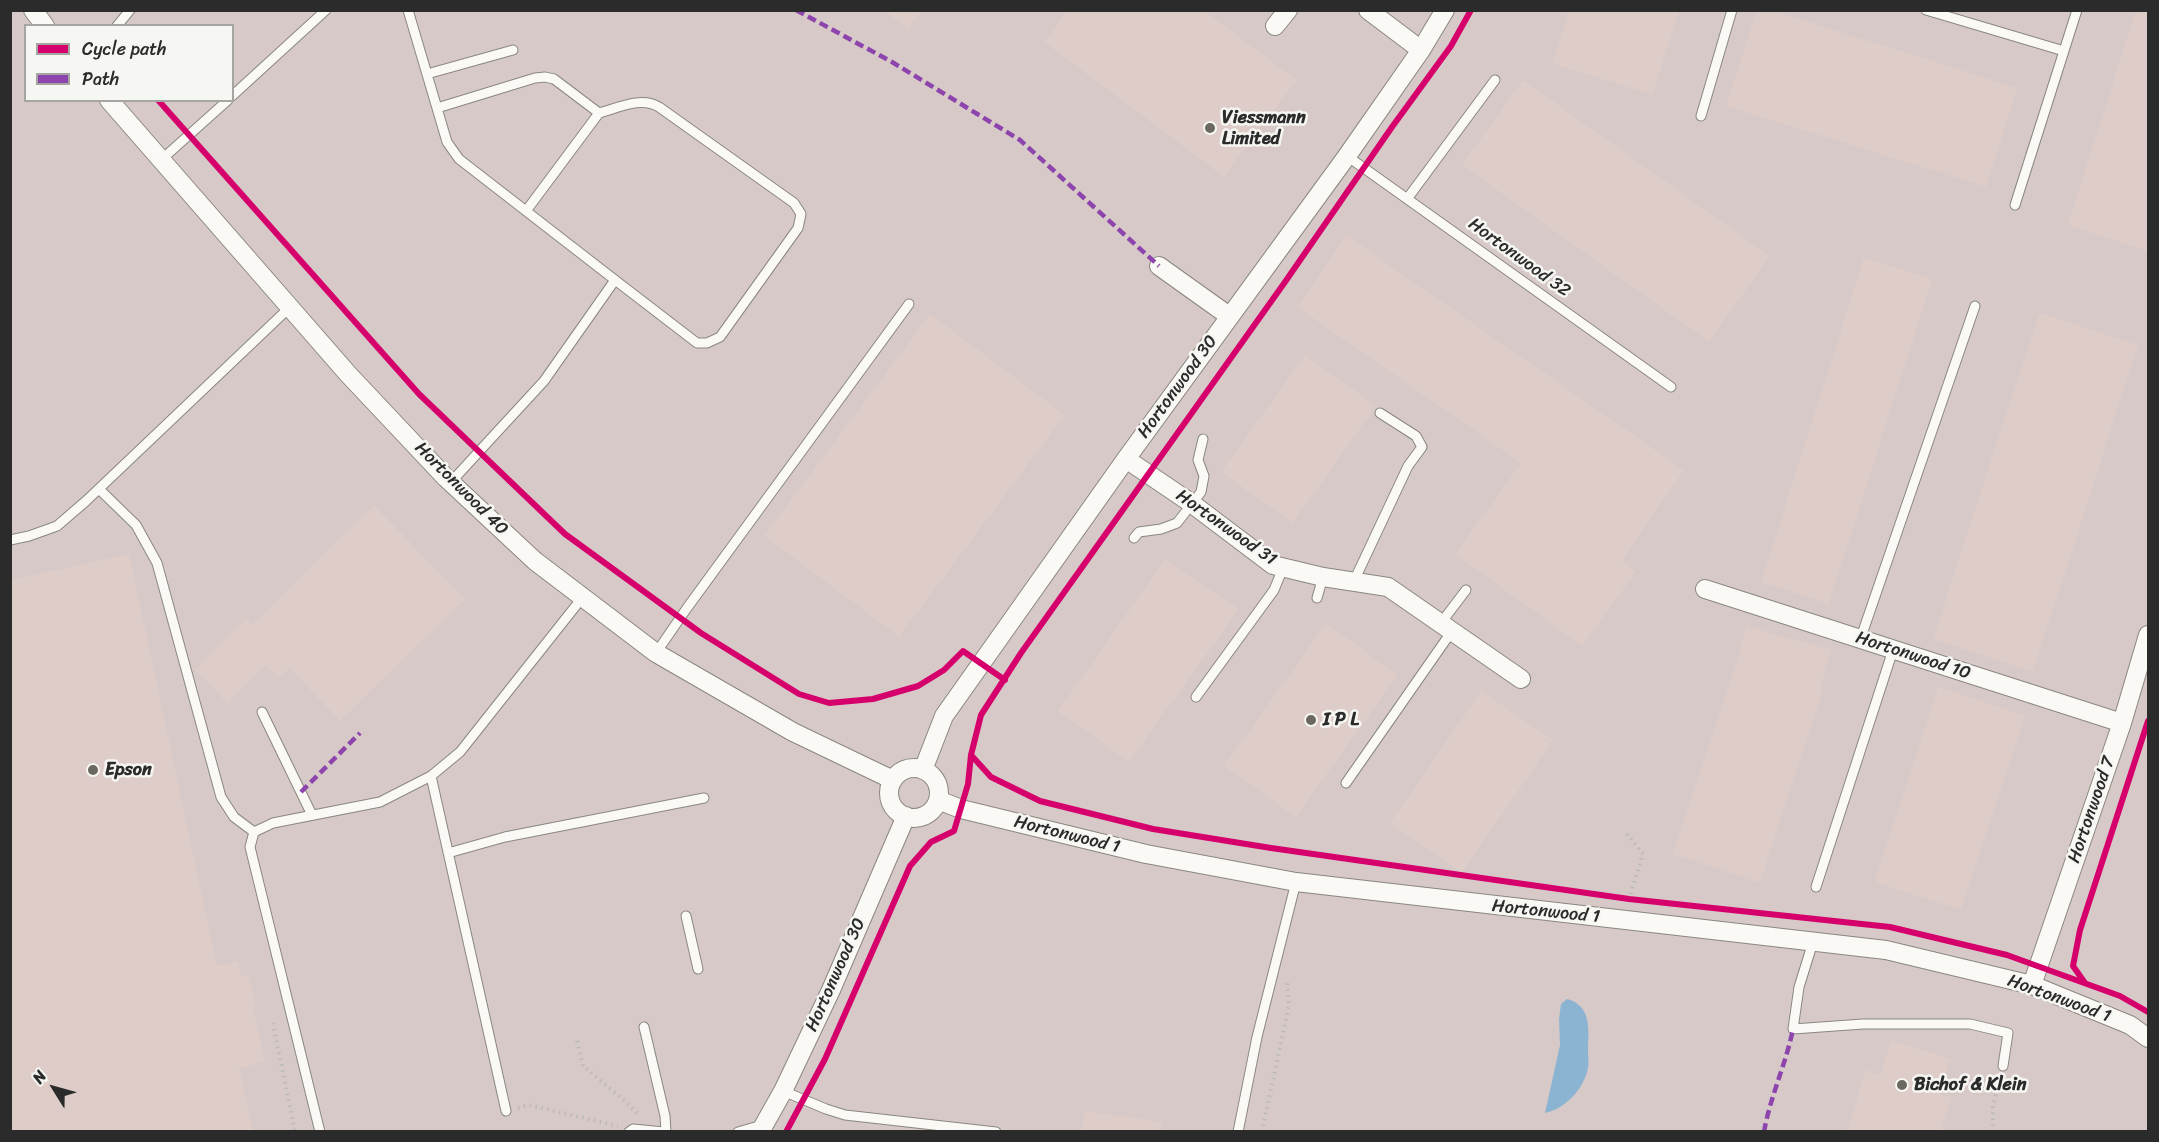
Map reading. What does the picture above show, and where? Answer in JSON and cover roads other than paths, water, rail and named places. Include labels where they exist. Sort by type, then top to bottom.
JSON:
[{"type":"street","points":[[33,10],[44,24]]},
{"type":"street","points":[[1275,26],[1288,10]]},
{"type":"street","points":[[1368,10],[1421,50]]},
{"type":"street","name":"Hortonwood 30","points":[[924,770],[944,716],[1126,459],[1347,156],[1421,50],[1445,10]]},
{"type":"street","name":"Hortonwood 40","points":[[111,102],[348,374],[451,482],[535,561],[656,653],[793,732],[893,780]]},
{"type":"street","points":[[1159,266],[1229,316]]},
{"type":"street","name":"Hortonwood 31","points":[[1126,459],[1191,503],[1273,565],[1323,577],[1388,587],[1521,679]]},
{"type":"street","name":"Hortonwood 10","points":[[1706,589],[2122,723]]},
{"type":"street","name":"Hortonwood 7","points":[[2032,985],[2122,723],[2148,635]]},
{"type":"street","points":[[909,768],[924,770],[935,779],[939,792],[938,800],[929,813],[921,816],[906,816],[893,805],[890,797],[893,780],[909,768]]},
{"type":"street","name":"Hortonwood 1","points":[[938,800],[961,809],[1146,854],[1296,882],[1886,950],[2032,985],[2130,1025],[2148,1038]]},
{"type":"street","name":"Hortonwood 30","points":[[763,1128],[831,990],[906,816]]},
{"type":"lane","points":[[119,24],[130,10]]},
{"type":"lane","points":[[234,94],[326,10]]},
{"type":"lane","points":[[408,10],[447,142],[459,159],[526,211],[615,280],[698,343],[707,343],[720,337],[798,228],[801,214],[794,203],[651,102],[642,101],[599,113],[526,211]]},
{"type":"lane","points":[[1701,116],[1732,10]]},
{"type":"lane","points":[[1926,10],[2064,51]]},
{"type":"lane","points":[[2015,206],[2077,10]]},
{"type":"lane","points":[[427,74],[513,50]]},
{"type":"lane","points":[[437,108],[545,77],[555,79],[599,113]]},
{"type":"lane","points":[[1407,199],[1495,80]]},
{"type":"lane","points":[[161,160],[226,102]]},
{"type":"lane","name":"Hortonwood 32","points":[[1347,156],[1671,387]]},
{"type":"lane","points":[[451,482],[544,381],[615,280]]},
{"type":"lane","points":[[656,653],[909,304]]},
{"type":"lane","points":[[1860,640],[1976,306]]},
{"type":"lane","points":[[10,540],[57,526],[289,308]]},
{"type":"lane","points":[[1354,581],[1408,466],[1422,447],[1416,436],[1380,413]]},
{"type":"lane","points":[[1134,538],[1139,532],[1161,529],[1177,523],[1201,492],[1203,476],[1198,460],[1203,439]]},
{"type":"lane","points":[[99,489],[136,525],[157,563],[221,797],[234,817],[254,832]]},
{"type":"lane","points":[[1196,697],[1274,590],[1283,568]]},
{"type":"lane","points":[[1317,598],[1323,577]]},
{"type":"lane","points":[[1346,783],[1446,627],[1466,590]]},
{"type":"lane","points":[[320,1131],[250,847],[254,832],[273,823],[380,802],[431,776],[460,752],[582,598]]},
{"type":"lane","points":[[1816,887],[1893,650]]},
{"type":"lane","points":[[262,712],[312,815]]},
{"type":"lane","points":[[431,776],[506,1111]]},
{"type":"lane","points":[[448,853],[505,837],[704,798]]},
{"type":"lane","points":[[1238,1131],[1257,1037],[1296,882]]},
{"type":"lane","points":[[686,915],[698,969]]},
{"type":"lane","points":[[1813,942],[1799,987],[1793,1029],[1863,1024],[1970,1024],[2008,1033],[2003,1066]]},
{"type":"lane","points":[[630,1131],[633,1129],[665,1131],[665,1116],[644,1027]]},
{"type":"lane","points":[[783,1091],[845,1115],[996,1131]]},
{"type":"lane","points":[[738,1131],[763,1128]]},
{"type":"water","points":[[1567,999],[1581,1007],[1587,1019],[1588,1068],[1586,1076],[1573,1097],[1560,1107],[1545,1113],[1560,1045],[1561,1004]]},
{"type":"place","name":"Viessmann Limited","points":[[1210,128]]},
{"type":"place","name":"I P L","points":[[1311,720]]},
{"type":"place","name":"Epson","points":[[93,770]]},
{"type":"place","name":"Bichof & Klein","points":[[1902,1085]]}]
